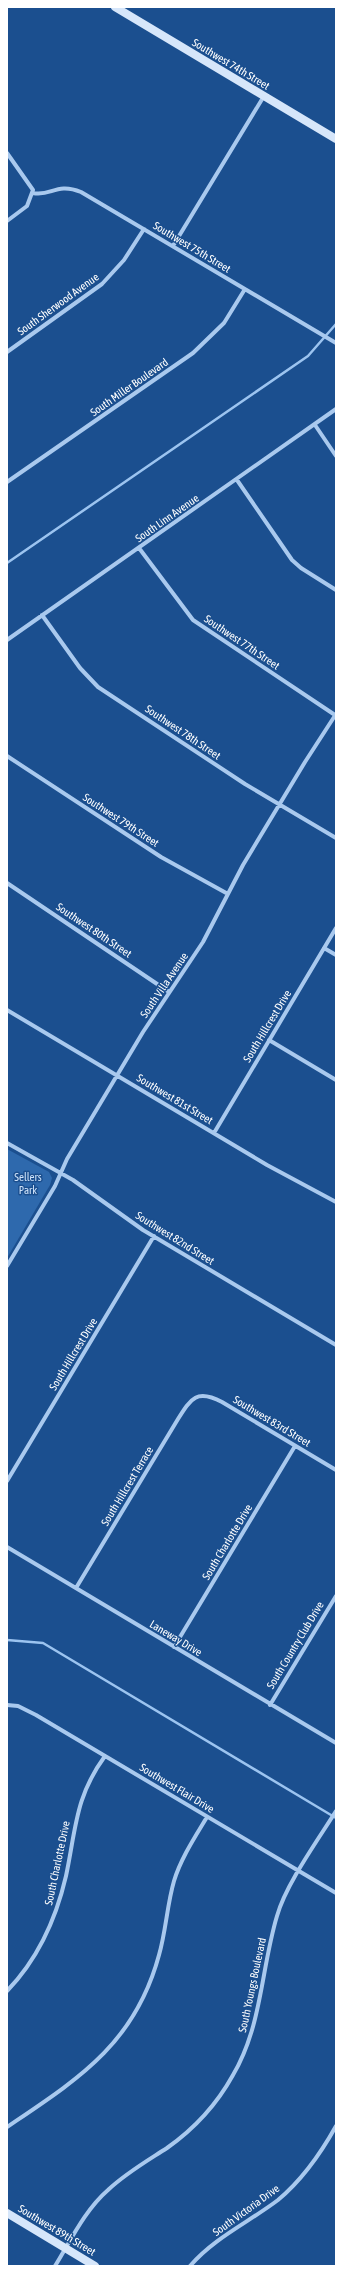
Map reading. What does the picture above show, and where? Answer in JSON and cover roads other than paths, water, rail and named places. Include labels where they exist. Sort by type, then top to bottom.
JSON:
[{"type":"main road","name":"Southwest 74th Street","points":[[115,7],[336,139]]},
{"type":"main road","name":"Southwest 89th Street","points":[[7,2213],[95,2266]]},
{"type":"street","points":[[173,246],[264,96]]},
{"type":"street","points":[[7,153],[31,186],[33,193],[27,206],[7,221]]},
{"type":"street","name":"Southwest 75th Street","points":[[33,193],[42,194],[57,188],[75,189],[334,342]]},
{"type":"street","name":"South Sherwood Avenue","points":[[7,352],[90,295],[124,260],[144,229]]},
{"type":"street","name":"South Miller Boulevard","points":[[7,482],[193,352],[224,323],[245,289]]},
{"type":"street","name":"South Linn Avenue","points":[[7,640],[237,480],[336,409]]},
{"type":"street","points":[[315,425],[336,456]]},
{"type":"street","points":[[237,480],[292,560],[301,568],[336,590]]},
{"type":"street","name":"Southwest 77th Street","points":[[139,548],[193,620],[336,715]]},
{"type":"street","name":"Southwest 78th Street","points":[[42,615],[80,668],[98,687],[279,804],[336,838]]},
{"type":"street","name":"South Villa Avenue","points":[[7,1266],[117,1075],[203,942],[228,894],[279,804],[336,715]]},
{"type":"street","name":"Southwest 79th Street","points":[[7,756],[161,857],[228,894]]},
{"type":"street","name":"Southwest 80th Street","points":[[7,883],[170,992]]},
{"type":"street","name":"South Hillcrest Drive","points":[[214,1133],[336,928]]},
{"type":"street","points":[[324,948],[336,955]]},
{"type":"street","name":"Southwest 81st Street","points":[[7,1010],[272,1168],[336,1202]]},
{"type":"street","points":[[269,1040],[336,1080]]},
{"type":"street","name":"Southwest 82nd Street","points":[[7,1143],[61,1172],[85,1187],[154,1236],[336,1346]]},
{"type":"street","name":"South Hillcrest Drive","points":[[7,1481],[154,1236]]},
{"type":"street","name":"Southwest 83rd Street","points":[[196,1397],[204,1395],[215,1398],[336,1470]]},
{"type":"street","name":"South Hillcrest Terrace","points":[[76,1588],[178,1419],[189,1402],[196,1397]]},
{"type":"street","name":"South Charlotte Drive","points":[[174,1647],[295,1446]]},
{"type":"street","name":"Laneway Drive","points":[[7,1547],[336,1743]]},
{"type":"street","name":"South Country Club Drive","points":[[270,1705],[336,1596]]},
{"type":"street","name":"Southwest Flair Drive","points":[[7,1705],[27,1710],[336,1893]]},
{"type":"street","name":"South Charlotte Drive","points":[[7,1991],[33,1958],[51,1925],[66,1875],[78,1808],[87,1784],[105,1756]]},
{"type":"street","name":"South Youngs Boulevard","points":[[55,2266],[92,2207],[103,2194],[117,2181],[168,2147],[190,2129],[214,2104],[233,2075],[247,2045],[255,2020],[277,1914],[299,1872],[336,1811]]},
{"type":"street","points":[[7,2127],[96,2063],[116,2041],[134,2016],[146,1992],[159,1955],[168,1905],[177,1871],[207,1817]]},
{"type":"street","name":"South Victoria Drive","points":[[190,2266],[208,2248],[288,2190],[318,2156],[336,2126]]},
{"type":"waterway","points":[[7,563],[308,356],[336,324]]},
{"type":"waterway","points":[[7,1640],[43,1643],[336,1818]]},
{"type":"park label","name":"Sellers Park","points":[[28,1183]]}]
